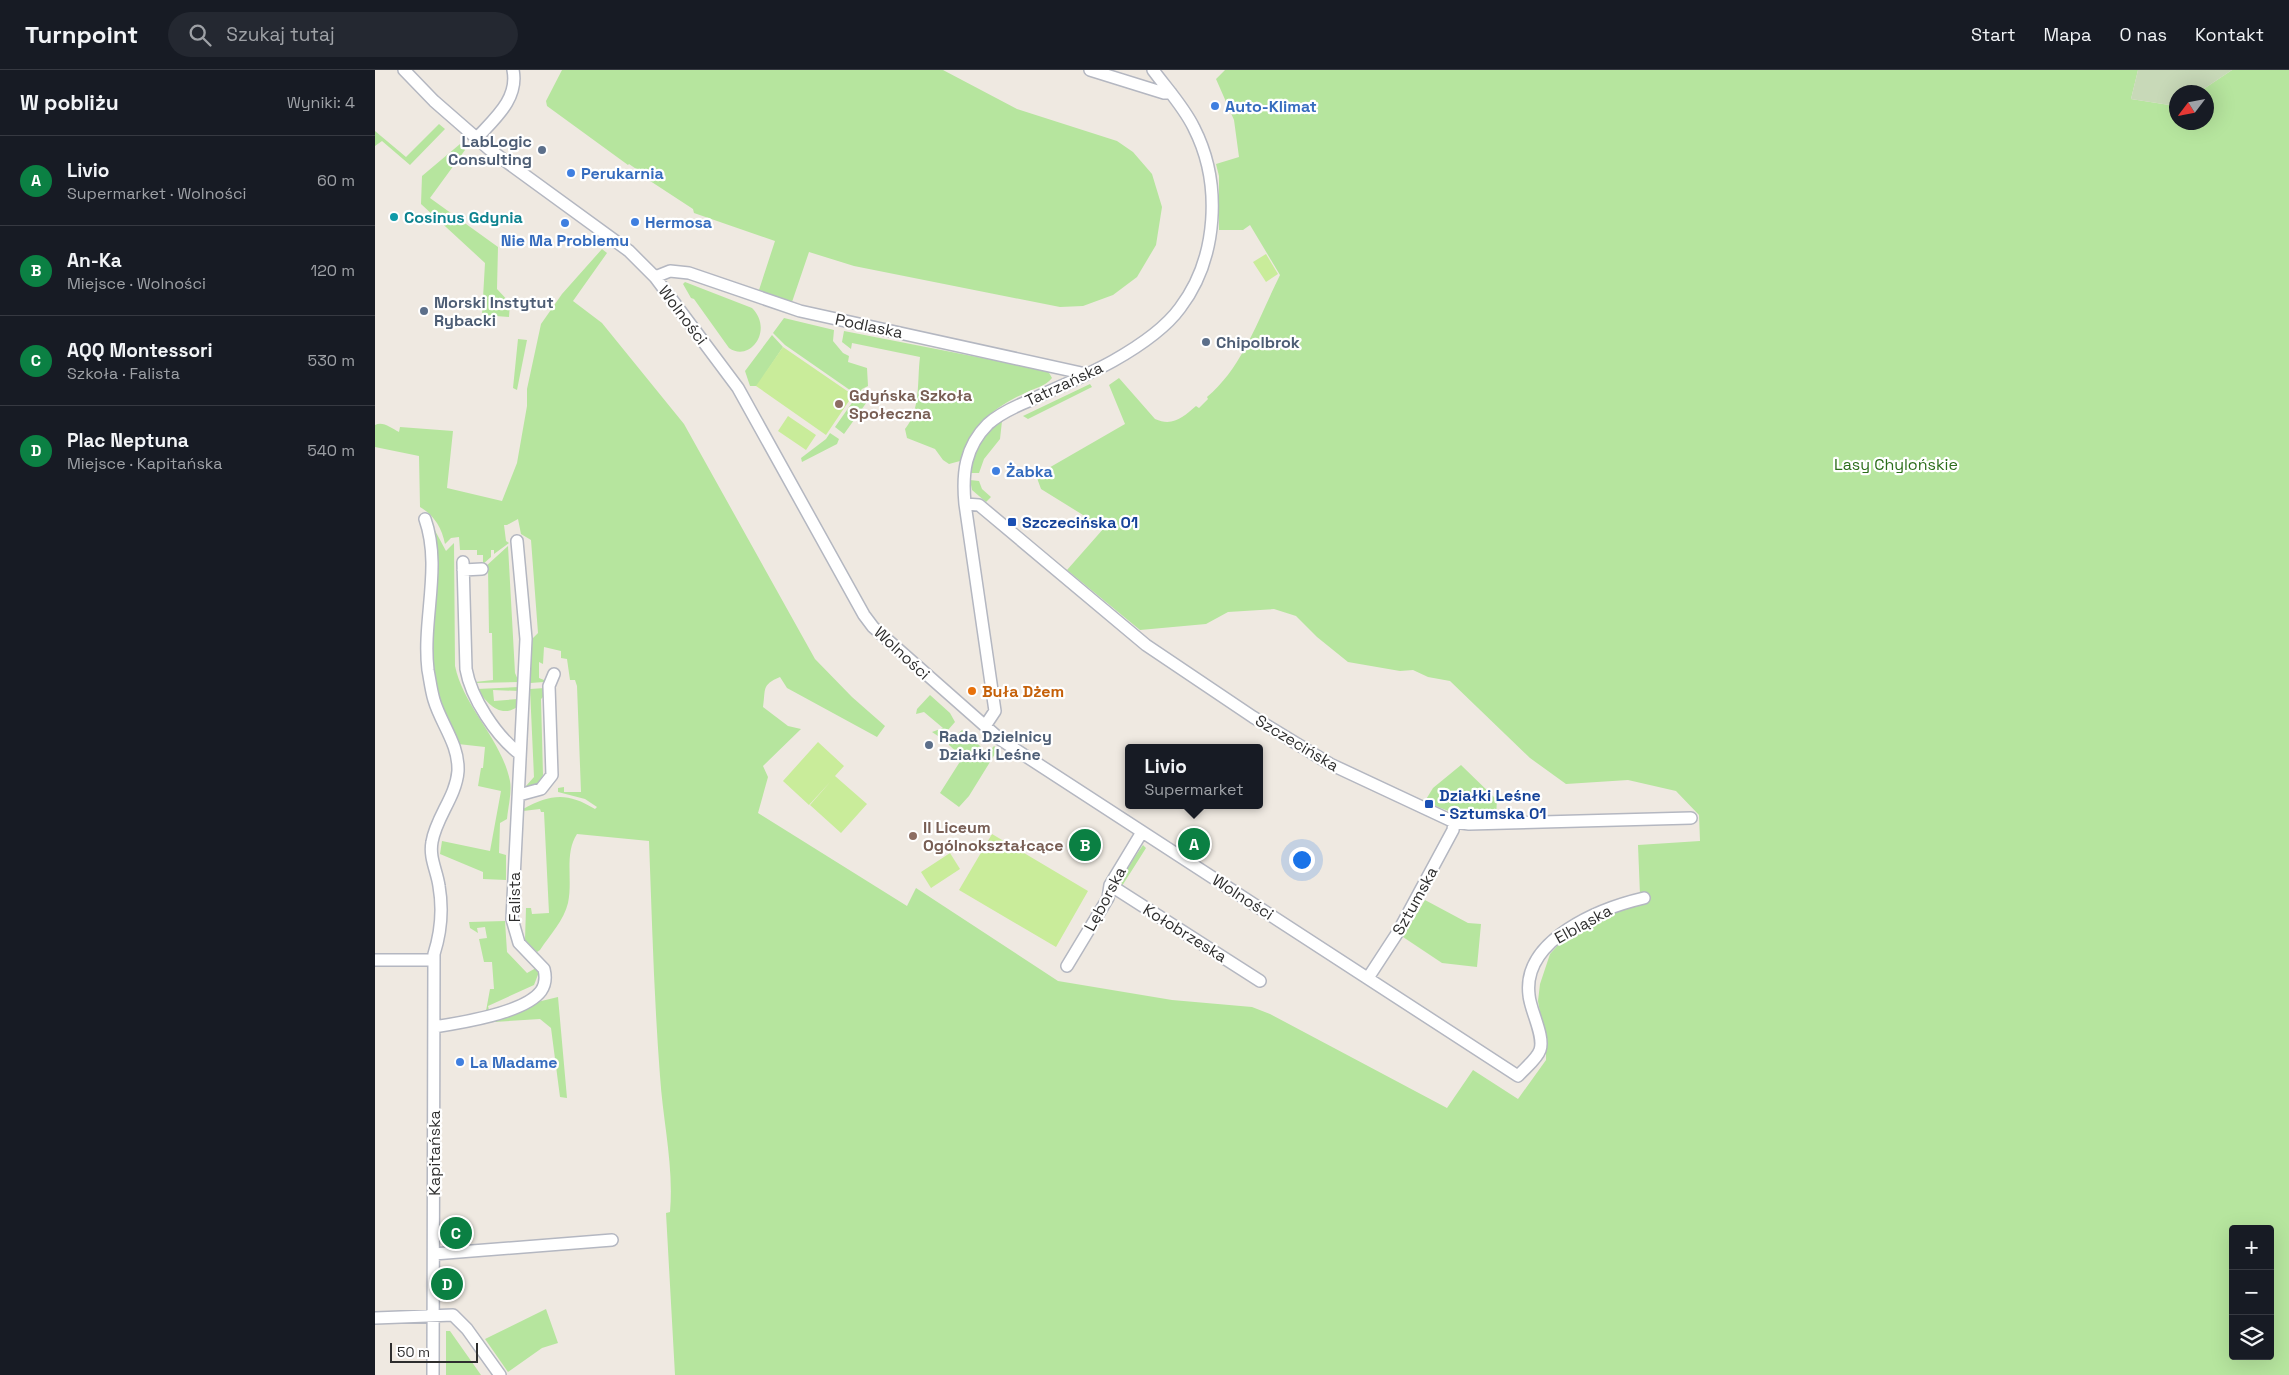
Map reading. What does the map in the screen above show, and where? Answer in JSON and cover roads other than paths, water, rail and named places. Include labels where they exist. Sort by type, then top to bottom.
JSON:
[{"type":"street","name":"Wolności","points":[[404,70],[434,101],[476,139],[629,251],[655,277],[738,388],[869,621],[887,642],[1001,740],[1518,1076]]},
{"type":"street","points":[[476,139],[508,102],[514,87],[513,70]]},
{"type":"street","points":[[1090,70],[1171,94]]},
{"type":"street","name":"Tatrzańska","points":[[985,726],[995,711],[994,694],[965,504],[965,462],[975,441],[983,430],[1008,410],[1119,357],[1171,318],[1181,306],[1195,281],[1205,254],[1210,234],[1213,205],[1209,167],[1195,128],[1153,70]]},
{"type":"street","name":"Podlaska","points":[[655,277],[670,270],[689,273],[800,311],[1086,374]]},
{"type":"street","name":"Szczecińska","points":[[965,504],[979,505],[1146,645],[1260,721],[1337,768],[1454,822],[1469,824],[1691,818]]},
{"type":"street","name":"Kapitańska","points":[[425,519],[433,561],[427,632],[428,667],[434,701],[452,740],[458,770],[454,788],[432,841],[432,860],[439,886],[441,914],[434,960],[435,1315],[433,1375]]},
{"type":"street","name":"Falista","points":[[434,1027],[485,1018],[535,998],[545,986],[544,969],[519,943],[513,926],[513,867],[519,795],[526,639],[517,541]]},
{"type":"street","points":[[481,569],[463,566],[466,668],[469,686],[507,744],[520,754]]},
{"type":"street","points":[[519,795],[541,789],[552,775],[549,686],[554,674]]},
{"type":"street","name":"Sztumska","points":[[1369,978],[1419,896],[1453,830],[1454,822]]},
{"type":"street","name":"Lęborska","points":[[1067,966],[1108,898],[1110,885],[1142,832]]},
{"type":"street","name":"Kołobrzeska","points":[[1110,885],[1260,981]]},
{"type":"street","name":"Elbląska","points":[[1518,1076],[1538,1053],[1541,1044],[1529,994],[1529,980],[1535,961],[1546,946],[1560,934],[1623,903],[1644,898]]},
{"type":"street","points":[[375,960],[434,960]]},
{"type":"street","points":[[434,1254],[612,1240]]},
{"type":"street","points":[[375,1318],[453,1315],[458,1318],[500,1375]]},
{"type":"place","name":"Auto-Klimat","points":[[1215,106]]},
{"type":"place","name":"LabLogic Consulting","points":[[542,150]]},
{"type":"place","name":"Perukarnia","points":[[571,173]]},
{"type":"place","name":"Cosinus Gdynia","points":[[394,217]]},
{"type":"place","name":"Hermosa","points":[[635,222]]},
{"type":"place","name":"Nie Ma Problemu","points":[[565,223]]},
{"type":"place","name":"Morski Instytut Rybacki","points":[[424,311]]},
{"type":"place","name":"Chipolbrok","points":[[1206,342]]},
{"type":"place","name":"Gdyńska Szkoła Społeczna","points":[[839,404]]},
{"type":"place","name":"Żabka","points":[[996,471]]},
{"type":"place","name":"Szczecińska 01","points":[[1012,522]]},
{"type":"place","name":"Buła Dżem","points":[[972,691]]},
{"type":"place","name":"Rada Dzielnicy Działki Leśne","points":[[929,745]]},
{"type":"place","name":"Działki Leśne - Sztumska 01","points":[[1429,804]]},
{"type":"place","name":"II Liceum Ogólnokształcące","points":[[913,836]]},
{"type":"place","name":"Livio","points":[[1194,844]]},
{"type":"place","name":"An-Ka","points":[[1085,845]]},
{"type":"place","name":"La Madame","points":[[460,1062]]},
{"type":"place","name":"AQQ Montessori","points":[[456,1233]]},
{"type":"place","name":"Plac Neptuna","points":[[447,1284]]},
{"type":"park label","name":"Lasy Chylońskie","points":[[1896,464]]}]
